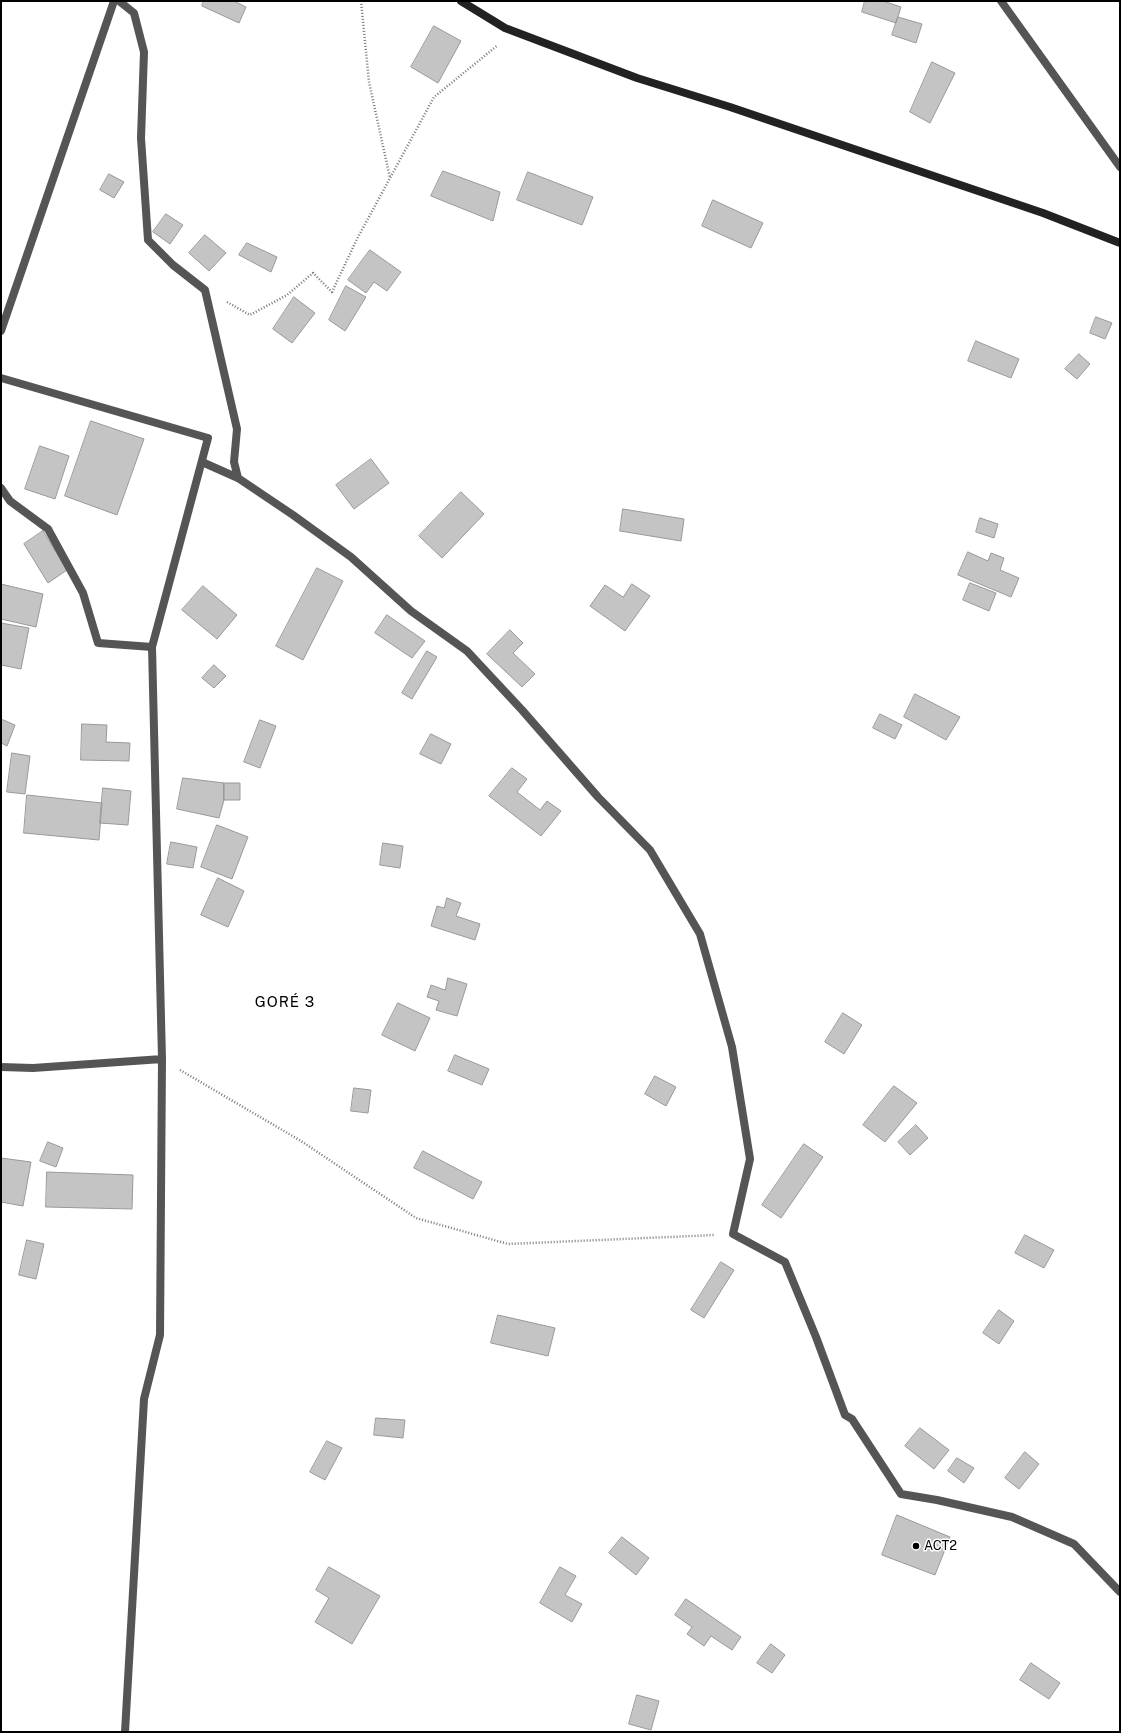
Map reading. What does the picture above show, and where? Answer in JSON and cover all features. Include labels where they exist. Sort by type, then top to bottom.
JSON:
[{"type":"main road","points":[[461,1],[505,28],[637,78],[730,107],[1043,213],[1120,243]]},
{"type":"street","points":[[1,331],[114,1]]},
{"type":"street","points":[[119,1],[134,13],[144,52],[141,138],[148,240],[173,265],[205,290],[237,429],[234,462],[238,478]]},
{"type":"street","points":[[1001,1],[1120,167]]},
{"type":"street","points":[[1,378],[208,438],[152,647],[162,1059],[160,1335],[144,1399],[125,1732]]},
{"type":"street","points":[[202,462],[238,478],[293,515],[351,557],[411,611],[467,651],[522,710],[598,797],[650,850],[700,934],[732,1047],[750,1159],[733,1234],[785,1262],[816,1337],[845,1415],[852,1419],[901,1494],[937,1500],[1012,1517],[1074,1544],[1120,1592]]},
{"type":"street","points":[[1,488],[10,501],[48,529],[83,593],[98,643],[152,647]]},
{"type":"street","points":[[1,1067],[33,1068],[162,1059]]},
{"type":"path","points":[[361,1],[369,82],[390,179]]},
{"type":"path","points":[[205,290],[250,315],[287,295],[313,273],[332,292],[357,239],[434,97],[513,31]]},
{"type":"path","points":[[162,1059],[301,1141],[416,1218],[508,1244],[733,1234]]},
{"type":"building","points":[[204,1],[234,1],[246,7],[239,23],[202,6]]},
{"type":"building","points":[[865,1],[883,1],[901,7],[896,23],[862,12]]},
{"type":"building","points":[[898,17],[922,24],[916,43],[892,35]]},
{"type":"building","points":[[434,26],[461,41],[438,83],[411,67]]},
{"type":"building","points":[[932,62],[955,73],[930,123],[910,112]]},
{"type":"building","points":[[443,171],[500,192],[493,221],[431,196]]},
{"type":"building","points":[[528,172],[593,197],[582,225],[517,200]]},
{"type":"building","points":[[109,174],[124,182],[114,198],[100,190]]},
{"type":"building","points":[[713,200],[763,223],[751,248],[702,226]]},
{"type":"building","points":[[166,214],[183,225],[170,244],[153,232]]},
{"type":"building","points":[[205,235],[226,253],[209,271],[189,253]]},
{"type":"building","points":[[247,243],[277,257],[271,272],[239,255]]},
{"type":"building","points":[[370,250],[401,272],[387,291],[374,282],[366,293],[348,280]]},
{"type":"building","points":[[346,286],[366,297],[345,331],[329,320]]},
{"type":"building","points":[[294,297],[315,313],[292,343],[273,329]]},
{"type":"building","points":[[1096,317],[1112,323],[1105,339],[1090,333]]},
{"type":"building","points":[[976,341],[1019,359],[1011,378],[968,361]]},
{"type":"building","points":[[1079,354],[1090,364],[1077,379],[1065,369]]},
{"type":"building","points":[[91,421],[144,439],[117,515],[65,496]]},
{"type":"building","points":[[40,446],[69,456],[55,499],[25,489]]},
{"type":"building","points":[[371,459],[389,483],[354,509],[336,485]]},
{"type":"building","points":[[461,492],[484,514],[442,558],[419,536]]},
{"type":"building","points":[[623,509],[684,519],[681,541],[620,531]]},
{"type":"building","points":[[980,518],[998,524],[994,538],[976,532]]},
{"type":"building","points":[[43,531],[67,570],[48,583],[24,544]]},
{"type":"building","points":[[968,552],[988,561],[991,553],[1004,558],[1000,570],[1019,578],[1011,597],[958,575]]},
{"type":"building","points":[[317,568],[343,581],[303,660],[276,646]]},
{"type":"building","points":[[970,583],[996,593],[989,611],[963,600]]},
{"type":"building","points":[[1,584],[43,594],[36,627],[1,619]]},
{"type":"building","points":[[632,584],[650,596],[625,631],[590,606],[605,585],[623,597]]},
{"type":"building","points":[[203,586],[237,615],[217,639],[182,610]]},
{"type":"building","points":[[387,615],[425,641],[412,658],[375,633]]},
{"type":"building","points":[[1,623],[29,628],[21,669],[1,665]]},
{"type":"building","points":[[510,630],[523,643],[513,653],[535,674],[522,687],[487,654]]},
{"type":"building","points":[[427,651],[437,657],[412,699],[402,693]]},
{"type":"building","points":[[214,665],[226,676],[214,688],[202,678]]},
{"type":"building","points":[[915,694],[960,717],[946,740],[904,717]]},
{"type":"building","points":[[880,714],[902,725],[895,739],[873,728]]},
{"type":"building","points":[[1,719],[15,725],[7,746],[1,743]]},
{"type":"building","points":[[260,720],[276,726],[260,768],[244,762]]},
{"type":"building","points":[[82,724],[107,725],[106,742],[130,743],[129,761],[81,760]]},
{"type":"building","points":[[431,734],[451,744],[441,764],[420,754]]},
{"type":"building","points":[[12,753],[30,756],[25,794],[7,792]]},
{"type":"building","points":[[512,768],[527,779],[517,792],[540,810],[547,801],[561,811],[541,836],[489,796]]},
{"type":"building","points":[[183,778],[224,783],[224,800],[219,818],[177,809]]},
{"type":"building","points":[[224,783],[240,783],[240,800],[224,800]]},
{"type":"building","points":[[103,788],[131,791],[128,825],[100,823]]},
{"type":"building","points":[[27,795],[102,803],[99,840],[24,833]]},
{"type":"building","points":[[217,825],[248,837],[232,879],[201,867]]},
{"type":"building","points":[[171,842],[197,847],[193,868],[167,864]]},
{"type":"building","points":[[383,843],[403,846],[400,868],[380,865]]},
{"type":"building","points":[[218,878],[244,891],[228,927],[201,915]]},
{"type":"building","points":[[447,898],[461,903],[456,916],[480,924],[475,940],[431,926],[437,906],[444,908]]},
{"type":"building","points":[[448,978],[467,984],[457,1016],[436,1010],[439,1001],[427,997],[431,985],[445,990]]},
{"type":"building","points":[[398,1003],[430,1018],[415,1051],[382,1035]]},
{"type":"building","points":[[843,1013],[862,1025],[844,1054],[825,1042]]},
{"type":"building","points":[[455,1055],[489,1069],[482,1085],[448,1071]]},
{"type":"building","points":[[655,1076],[676,1087],[666,1106],[645,1094]]},
{"type":"building","points":[[894,1086],[917,1103],[885,1142],[863,1125]]},
{"type":"building","points":[[354,1088],[371,1090],[368,1113],[351,1111]]},
{"type":"building","points":[[916,1125],[928,1138],[910,1155],[898,1142]]},
{"type":"building","points":[[48,1142],[63,1148],[56,1167],[40,1161]]},
{"type":"building","points":[[804,1144],[823,1157],[781,1218],[762,1205]]},
{"type":"building","points":[[423,1151],[482,1182],[473,1199],[414,1168]]},
{"type":"building","points":[[1,1158],[31,1162],[23,1206],[1,1202]]},
{"type":"building","points":[[47,1172],[133,1175],[132,1209],[46,1207]]},
{"type":"building","points":[[1025,1235],[1054,1250],[1044,1268],[1015,1253]]},
{"type":"building","points":[[27,1240],[44,1244],[36,1279],[19,1275]]},
{"type":"building","points":[[721,1262],[734,1270],[704,1318],[691,1310]]},
{"type":"building","points":[[999,1310],[1014,1321],[999,1344],[983,1333]]},
{"type":"building","points":[[498,1315],[555,1328],[548,1356],[491,1343]]},
{"type":"building","points":[[376,1418],[405,1420],[403,1438],[374,1435]]},
{"type":"building","points":[[920,1428],[949,1450],[934,1469],[905,1446]]},
{"type":"building","points":[[327,1441],[342,1448],[325,1480],[310,1472]]},
{"type":"building","points":[[1025,1452],[1039,1464],[1019,1489],[1005,1478]]},
{"type":"building","points":[[957,1458],[974,1468],[964,1483],[948,1471]]},
{"type":"building","name":"ACT2","points":[[897,1515],[950,1537],[935,1575],[882,1555]]},
{"type":"building","points":[[622,1537],[649,1558],[636,1575],[609,1553]]},
{"type":"building","points":[[329,1567],[380,1596],[352,1644],[315,1622],[329,1598],[316,1590]]},
{"type":"building","points":[[560,1567],[576,1576],[565,1595],[582,1604],[572,1622],[540,1603]]},
{"type":"building","points":[[686,1599],[741,1637],[732,1650],[711,1636],[704,1646],[687,1634],[692,1627],[675,1615]]},
{"type":"building","points":[[771,1644],[785,1655],[772,1673],[757,1663]]},
{"type":"building","points":[[1031,1663],[1060,1683],[1049,1699],[1020,1680]]},
{"type":"building","points":[[637,1695],[659,1701],[651,1730],[629,1724]]},
{"type":"place","name":"ACT2","points":[[916,1546]]},
{"type":"district","name":"GORÉ 3","points":[[285,1002]]}]
